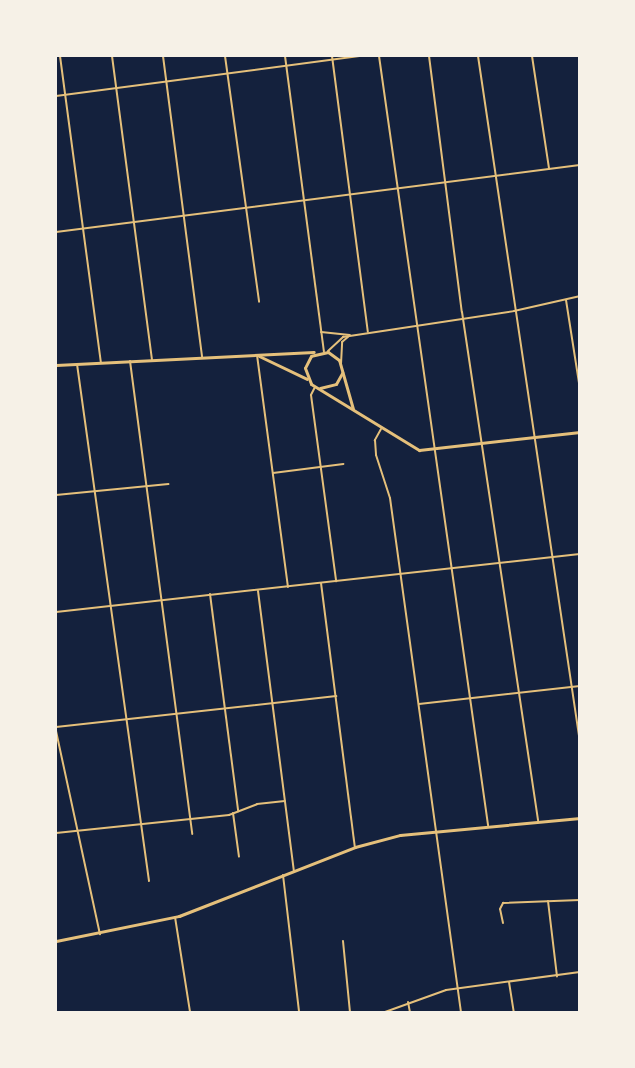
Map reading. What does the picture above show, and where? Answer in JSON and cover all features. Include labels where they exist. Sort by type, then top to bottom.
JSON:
[{"type":"main road","points":[[56,365],[326,352],[341,365],[353,409]]},
{"type":"main road","points":[[308,380],[306,363],[316,353]]},
{"type":"main road","points":[[257,355],[308,380],[342,406],[353,409],[412,447],[434,451],[579,432]]},
{"type":"main road","points":[[317,387],[336,384],[342,372]]},
{"type":"main road","points":[[56,941],[175,917],[355,847],[435,831],[579,818]]},
{"type":"street","points":[[60,56],[101,362]]},
{"type":"street","points":[[112,56],[152,360]]},
{"type":"street","points":[[163,56],[202,357]]},
{"type":"street","points":[[225,56],[243,206],[259,302]]},
{"type":"street","points":[[285,56],[321,332],[326,352]]},
{"type":"street","points":[[56,96],[332,57],[359,56]]},
{"type":"street","points":[[380,56],[488,825]]},
{"type":"street","points":[[429,56],[464,320],[538,820]]},
{"type":"street","points":[[478,56],[579,743]]},
{"type":"street","points":[[532,56],[549,169]]},
{"type":"street","points":[[332,57],[368,333]]},
{"type":"street","points":[[56,232],[350,192],[579,165]]},
{"type":"street","points":[[326,352],[339,339],[348,337],[464,320],[579,296]]},
{"type":"street","points":[[566,300],[579,389]]},
{"type":"street","points":[[321,332],[353,336]]},
{"type":"street","points":[[341,365],[342,342],[348,337]]},
{"type":"street","points":[[257,355],[288,587]]},
{"type":"street","points":[[130,361],[192,834]]},
{"type":"street","points":[[77,363],[129,719],[149,881]]},
{"type":"street","points":[[317,387],[311,395],[336,581]]},
{"type":"street","points":[[381,429],[375,440],[376,455],[390,498],[461,1012]]},
{"type":"street","points":[[273,473],[343,464]]},
{"type":"street","points":[[56,495],[168,484]]},
{"type":"street","points":[[56,612],[162,598],[288,587],[579,554]]},
{"type":"street","points":[[321,583],[355,847]]},
{"type":"street","points":[[258,590],[294,871]]},
{"type":"street","points":[[210,594],[238,811]]},
{"type":"street","points":[[419,704],[579,686]]},
{"type":"street","points":[[99,934],[56,729],[336,696]]},
{"type":"street","points":[[56,833],[233,813],[257,804],[285,801]]},
{"type":"street","points":[[233,813],[239,857]]},
{"type":"street","points":[[283,875],[299,1012]]},
{"type":"street","points":[[503,923],[500,909],[503,903],[579,900]]},
{"type":"street","points":[[548,901],[557,976]]},
{"type":"street","points":[[175,917],[190,1012]]},
{"type":"street","points":[[343,941],[350,1012]]},
{"type":"street","points":[[386,1012],[408,1002],[457,989],[579,972]]},
{"type":"street","points":[[509,982],[514,1012]]},
{"type":"street","points":[[408,1002],[410,1012]]}]
